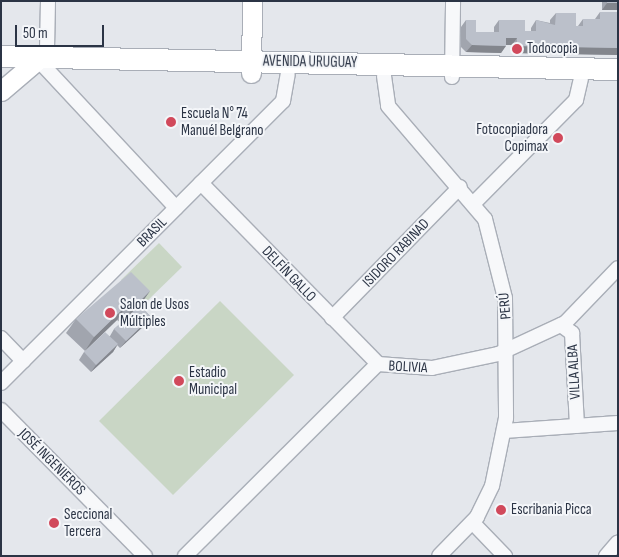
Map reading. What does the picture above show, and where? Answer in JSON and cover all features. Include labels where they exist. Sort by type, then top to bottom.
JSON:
[{"type":"main road","name":"AVENIDA URUGUAY","points":[[1,56],[44,63],[251,67],[410,64],[452,71],[581,80],[618,80]]},
{"type":"main road","name":"AVENIDA URUGUAY","points":[[1,68],[24,68],[44,63]]},
{"type":"main road","points":[[384,76],[388,69],[410,64]]},
{"type":"main road","name":"AVENIDA URUGUAY","points":[[251,67],[288,74],[384,76],[452,71],[618,69]]},
{"type":"street","points":[[48,1],[47,46],[44,63],[176,208]]},
{"type":"street","points":[[251,67],[252,1]]},
{"type":"street","points":[[452,71],[453,1]]},
{"type":"street","points":[[1,91],[24,68]]},
{"type":"street","name":"BRASIL","points":[[1,383],[284,100],[288,74]]},
{"type":"street","name":"PERÚ","points":[[384,76],[387,104],[474,203],[490,230],[500,264],[507,350],[504,431],[490,492],[473,522],[439,556]]},
{"type":"street","points":[[474,203],[578,98],[581,80]]},
{"type":"street","name":"DELFÍN GALLO","points":[[201,183],[378,364]]},
{"type":"street","name":"ISIDORO RABINAD","points":[[332,318],[460,187]]},
{"type":"street","name":"BOLIVIA","points":[[185,556],[378,364],[443,367],[507,350],[561,325],[618,268]]},
{"type":"street","name":"VILLA ALBA","points":[[561,325],[572,333],[577,426]]},
{"type":"street","points":[[1,338],[23,361]]},
{"type":"street","name":"JOSÉ INGENIEROS","points":[[1,410],[145,556]]},
{"type":"street","points":[[504,431],[618,423]]},
{"type":"street","points":[[473,522],[505,556]]},
{"type":"street","points":[[606,556],[618,542]]},
{"type":"green space","points":[[159,243],[182,267],[144,304],[121,280]]},
{"type":"green space","points":[[220,301],[294,375],[173,495],[99,421]]},
{"type":"building","points":[[607,1],[618,1],[618,3],[607,3]]},
{"type":"building","points":[[600,12],[618,12],[618,48],[517,46],[517,38],[506,38],[506,46],[472,45],[466,39],[466,20],[476,20],[476,32],[499,32],[499,20],[525,20],[525,31],[536,31],[536,20],[555,25],[556,13],[576,13],[576,26],[583,26],[583,19],[600,19]]},
{"type":"building","name":"Salon de Usos Múltiples","points":[[131,272],[150,291],[132,309],[126,306],[94,337],[76,319]]},
{"type":"building","points":[[140,305],[151,317],[126,341],[114,329]]},
{"type":"building","points":[[105,332],[118,344],[96,365],[84,352]]},
{"type":"place","name":"Todocopia","points":[[517,49]]},
{"type":"place","name":"Escuela N° 74 Manuél Belgrano","points":[[171,122]]},
{"type":"place","name":"Fotocopiadora Copimax","points":[[558,138]]},
{"type":"place","name":"Salon de Usos Múltiples","points":[[110,313]]},
{"type":"place","name":"Estadio Municipal","points":[[179,381]]},
{"type":"place","name":"Escribania Picca","points":[[501,510]]},
{"type":"place","name":"Seccional Tercera","points":[[54,523]]}]
